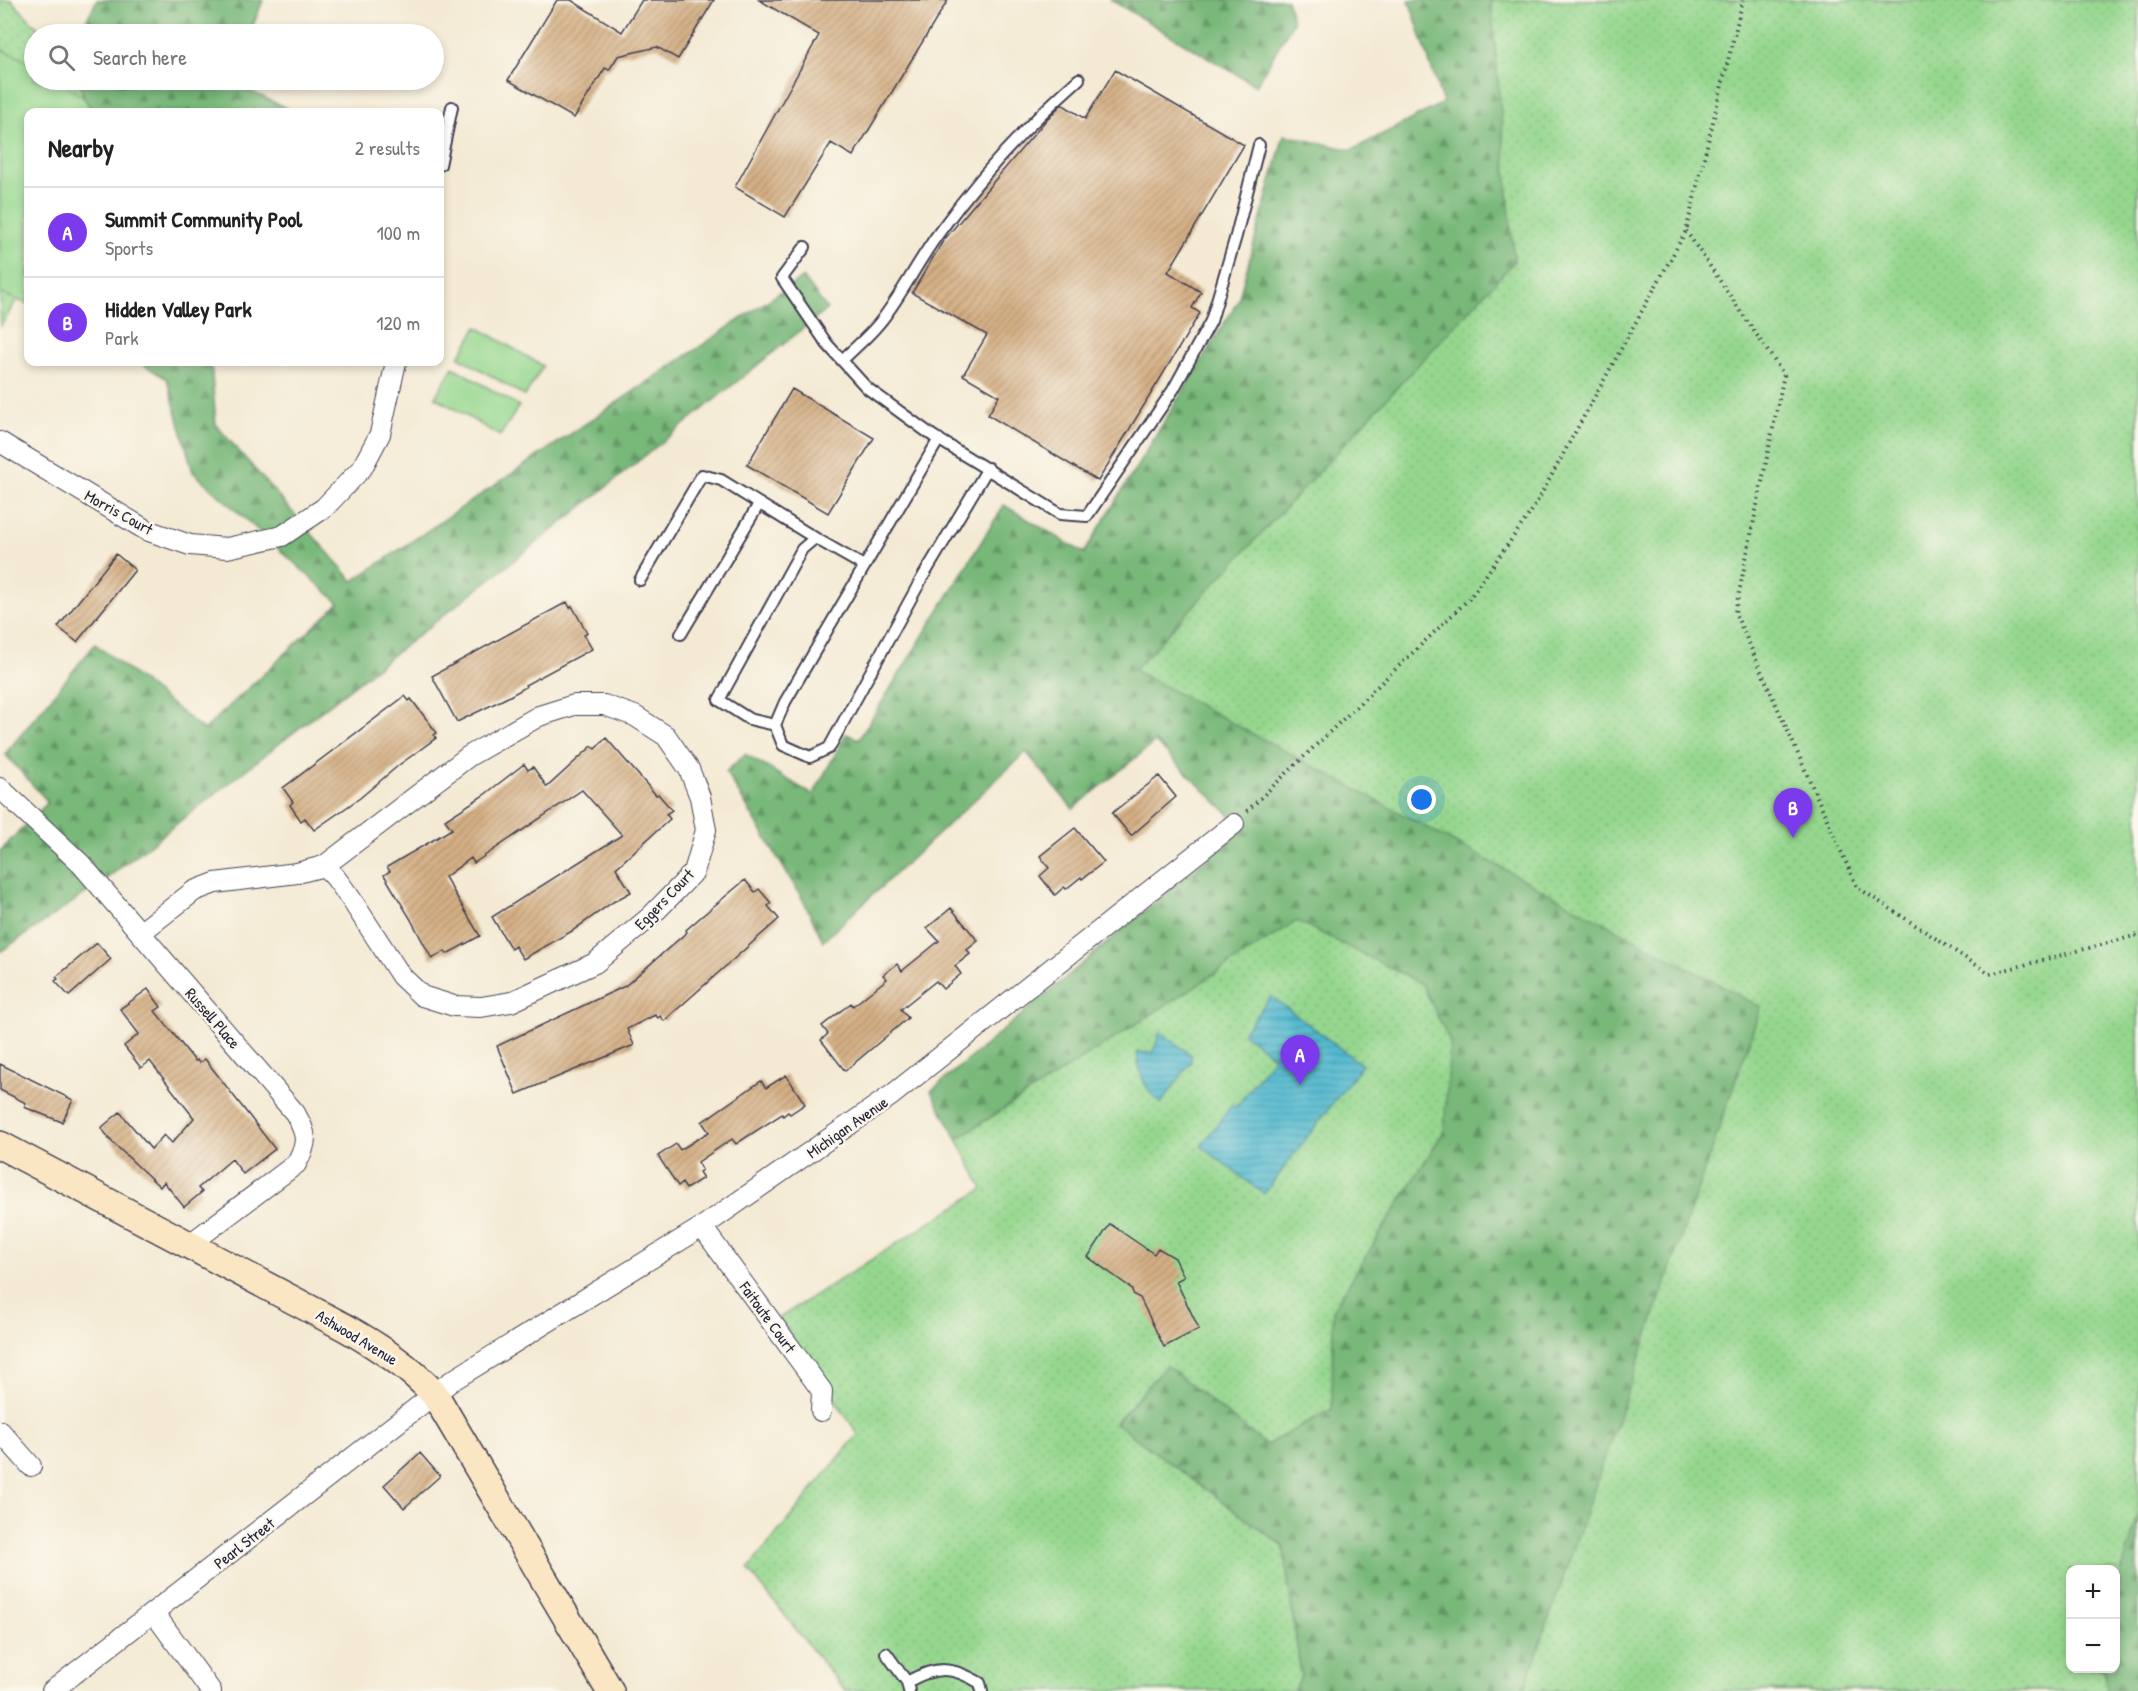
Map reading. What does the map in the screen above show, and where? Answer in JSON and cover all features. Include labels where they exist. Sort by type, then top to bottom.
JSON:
[{"type":"street","name":"Morris Court","points":[[0,442],[146,530],[190,545],[227,548],[282,536],[324,508],[362,468],[380,434],[395,366]]},
{"type":"street","name":"Eggers Court","points":[[140,933],[194,891],[215,883],[297,873],[324,866],[469,756],[539,716],[574,705],[604,705],[635,716],[666,736],[689,769],[700,797],[706,830],[694,872],[650,917],[595,963],[511,1002],[481,1007],[454,1006],[422,996],[401,976],[351,899],[324,866]]},
{"type":"street","name":"Russell Place","points":[[0,788],[81,864],[295,1113],[306,1133],[304,1149],[296,1164],[190,1244]]},
{"type":"street","name":"Michigan Avenue","points":[[435,1395],[450,1382],[702,1227],[892,1095],[1234,824]]},
{"type":"street","name":"Ashwood Avenue","points":[[0,1145],[346,1328],[388,1353],[423,1381],[435,1395],[610,1691]]},
{"type":"street","name":"Faitoute Court","points":[[702,1227],[822,1391],[821,1411]]},
{"type":"street","name":"Pearl Street","points":[[52,1691],[435,1395]]},
{"type":"street","points":[[0,1431],[32,1466]]},
{"type":"street","points":[[154,1613],[211,1691]]},
{"type":"lane","points":[[842,360],[880,323],[903,291],[939,231],[959,206],[1037,116],[1078,79]]},
{"type":"lane","points":[[444,146],[452,107]]},
{"type":"lane","points":[[805,247],[782,278],[827,344],[867,388],[939,439],[1060,514],[1087,516],[1173,390],[1211,321],[1259,145]]},
{"type":"lane","points":[[939,439],[785,702],[775,725],[783,746],[810,757],[829,748],[921,580],[988,468]]},
{"type":"lane","points":[[640,580],[702,475],[721,480],[864,566]]},
{"type":"lane","points":[[681,634],[759,504]]},
{"type":"lane","points":[[775,725],[749,719],[719,700],[802,549],[815,538]]},
{"type":"lane","points":[[886,1653],[908,1686],[919,1676],[944,1669],[963,1673],[980,1683],[982,1691]]},
{"type":"path","points":[[1234,824],[1469,599],[1533,509],[1686,231],[1743,0]]},
{"type":"path","points":[[1686,231],[1784,375],[1735,612],[1857,887],[1989,974],[2138,936]]},
{"type":"green space","points":[[0,0],[11,0],[34,24],[24,24],[24,90],[82,90],[90,108],[24,108],[24,303],[17,300],[0,327]]},
{"type":"green space","points":[[97,0],[263,0],[254,24],[84,24]]},
{"type":"green space","points":[[1111,0],[1287,0],[1293,22],[1256,86]]},
{"type":"green space","points":[[1409,0],[2138,0],[2138,1691],[1294,1691],[1301,1676],[1283,1546],[1115,1423],[1166,1365],[1266,1445],[1332,1409],[1333,1309],[1444,1131],[1297,921],[957,1139],[931,1091],[1243,828],[1155,742],[1073,809],[1026,752],[823,941],[802,898],[726,772],[745,754],[813,795],[846,734],[859,739],[1004,505],[1084,553],[1238,301],[1284,135],[1352,150],[1443,103]]},
{"type":"green space","points":[[1491,0],[2138,0],[2138,1515],[2120,1577],[2120,1565],[2066,1565],[2066,1673],[2105,1673],[2108,1691],[1524,1691],[1761,1007],[1134,670],[1514,262]]},
{"type":"green space","points":[[0,49],[24,60],[24,90],[72,90],[84,98],[90,108],[24,108],[24,302],[0,293]]},
{"type":"green space","points":[[82,90],[248,90],[286,108],[90,108]]},
{"type":"green space","points":[[803,277],[827,309],[558,526],[101,883],[0,952],[0,851],[48,802],[5,754],[95,644],[204,730],[339,603],[193,472],[167,379],[146,366],[211,366],[216,425],[353,581]]},
{"type":"green space","points":[[477,327],[543,366],[525,396],[459,357]]},
{"type":"green space","points":[[453,367],[519,406],[500,436],[435,397]]},
{"type":"green space","points":[[1297,921],[1422,984],[1450,1042],[1444,1131],[1333,1309],[1332,1409],[1266,1445],[1166,1365],[1115,1423],[1283,1546],[1301,1676],[1294,1691],[845,1691],[748,1569],[858,1434],[779,1318],[983,1189],[957,1139]]},
{"type":"water","points":[[1271,996],[1362,1065],[1264,1194],[1201,1146],[1232,1105],[1236,1107],[1274,1057],[1243,1033]]},
{"type":"water","points":[[1160,1032],[1191,1055],[1191,1062],[1161,1104],[1143,1080],[1137,1052],[1153,1053]]},
{"type":"building","points":[[557,0],[571,0],[622,32],[642,0],[714,0],[678,59],[657,47],[618,56],[609,70],[605,68],[574,118],[508,80]]},
{"type":"building","points":[[759,0],[948,0],[853,156],[831,143],[785,217],[735,187],[819,35]]},
{"type":"building","points":[[1115,70],[1244,145],[1168,272],[1201,292],[1192,308],[1200,313],[1098,481],[988,415],[999,396],[963,375],[987,335],[912,293],[943,241],[1047,119],[1062,104],[1085,119]]},
{"type":"building","points":[[792,389],[874,438],[828,513],[747,465]]},
{"type":"building","points":[[116,554],[135,570],[77,642],[58,627]]},
{"type":"building","points":[[567,602],[570,608],[572,606],[587,633],[584,635],[592,649],[525,685],[526,687],[508,697],[457,722],[432,676]]},
{"type":"building","points":[[405,696],[409,701],[411,699],[437,733],[434,735],[436,738],[360,798],[314,830],[305,818],[301,821],[290,805],[293,802],[283,788]]},
{"type":"building","points":[[606,738],[672,810],[666,814],[670,819],[616,868],[631,892],[572,931],[523,959],[515,946],[511,949],[492,917],[622,835],[582,790],[474,863],[471,858],[445,877],[480,936],[447,954],[445,951],[432,959],[384,875],[390,871],[387,867],[452,829],[445,820],[484,795],[524,764],[528,770],[533,767],[547,787],[592,746],[595,749]]},
{"type":"building","points":[[1159,776],[1176,797],[1131,836],[1112,813]]},
{"type":"building","points":[[1075,828],[1104,862],[1082,879],[1081,877],[1066,889],[1064,887],[1055,895],[1040,876],[1049,868],[1040,856]]},
{"type":"building","points":[[745,880],[755,892],[759,889],[771,903],[768,906],[779,919],[664,1021],[660,1016],[658,1018],[655,1015],[627,1029],[634,1045],[517,1094],[497,1046],[625,986]]},
{"type":"building","points":[[951,908],[978,941],[967,950],[970,954],[955,966],[961,974],[943,989],[936,981],[901,1009],[908,1018],[845,1071],[821,1040],[828,1034],[822,1026],[851,1003],[853,1006],[887,979],[883,975],[897,964],[902,971],[939,941],[927,928]]},
{"type":"building","points":[[97,943],[111,959],[69,996],[55,981],[58,979],[56,977]]},
{"type":"building","points":[[148,989],[161,1007],[155,1011],[195,1061],[199,1063],[205,1059],[275,1149],[243,1174],[232,1159],[198,1188],[202,1192],[184,1207],[164,1182],[160,1187],[109,1139],[101,1128],[120,1112],[151,1149],[164,1135],[172,1143],[194,1118],[150,1061],[141,1068],[124,1046],[139,1034],[120,1009]]},
{"type":"building","points":[[0,1064],[73,1100],[62,1122],[24,1107],[26,1103],[0,1090]]},
{"type":"building","points":[[786,1075],[805,1104],[790,1114],[788,1112],[783,1116],[782,1114],[736,1144],[732,1139],[698,1162],[702,1170],[699,1172],[703,1178],[686,1189],[682,1183],[678,1186],[658,1156],[676,1144],[680,1150],[709,1132],[702,1122],[761,1081],[766,1088]]},
{"type":"building","points":[[1110,1224],[1154,1254],[1158,1248],[1175,1258],[1184,1277],[1176,1281],[1199,1329],[1164,1347],[1140,1298],[1134,1295],[1131,1288],[1088,1257]]},
{"type":"building","points":[[420,1453],[440,1476],[404,1508],[384,1485]]},
{"type":"place","name":"Hidden Valley Park","points":[[1793,838]]},
{"type":"place","name":"Summit Community Pool","points":[[1300,1085]]}]
